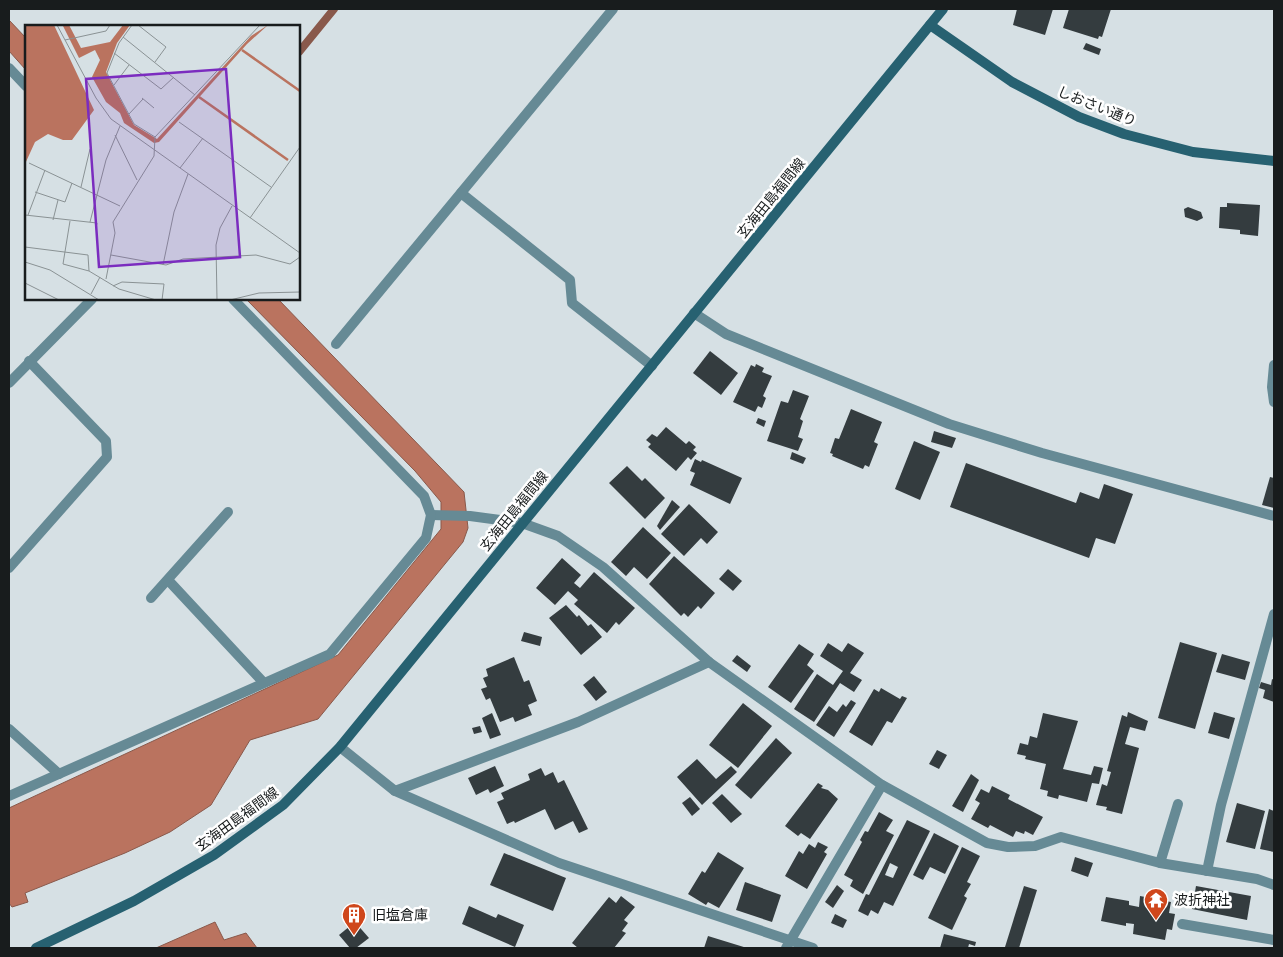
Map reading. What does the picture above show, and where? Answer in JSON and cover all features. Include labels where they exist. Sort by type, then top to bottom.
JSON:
[{"type":"main road","name":"玄海田島福間線","points":[[36,948],[134,901],[214,856],[283,805],[340,746],[944,9]]},
{"type":"main road","name":"しおさい通り","points":[[930,25],[1012,82],[1079,117],[1124,134],[1193,152],[1274,161]]},
{"type":"street","points":[[336,344],[613,9]]},
{"type":"street","points":[[9,68],[25,85]]},
{"type":"street","points":[[461,193],[570,280],[572,303],[652,366]]},
{"type":"street","points":[[9,383],[29,360],[91,300]]},
{"type":"street","points":[[234,300],[424,496],[435,515]]},
{"type":"street","points":[[694,313],[726,334],[949,424],[1042,453],[1274,516]]},
{"type":"street","points":[[9,568],[107,457],[106,441],[29,360]]},
{"type":"street","points":[[1274,364],[1272,387],[1274,402]]},
{"type":"street","points":[[151,598],[228,512]]},
{"type":"street","points":[[435,515],[470,516],[522,523],[558,536],[602,567],[709,662],[882,785],[987,843],[1008,848],[1035,846],[1061,837],[1160,863],[1257,880],[1274,885]]},
{"type":"street","points":[[9,796],[330,654],[426,538],[435,515]]},
{"type":"street","points":[[168,580],[263,682]]},
{"type":"street","points":[[1207,871],[1222,805],[1274,614]]},
{"type":"street","points":[[395,791],[578,722],[709,662]]},
{"type":"street","points":[[9,729],[59,774]]},
{"type":"street","points":[[340,746],[395,791],[559,863],[788,945],[813,948]]},
{"type":"street","points":[[788,945],[882,785]]},
{"type":"street","points":[[1160,863],[1178,804]]},
{"type":"street","points":[[1182,924],[1274,940]]},
{"type":"shaded area","points":[[9,20],[25,37],[25,69],[9,51]]},
{"type":"shaded area","points":[[247,300],[279,300],[464,492],[468,528],[463,542],[318,719],[250,740],[211,805],[170,832],[125,853],[25,893],[28,902],[12,907],[9,903],[9,808],[338,655],[441,529],[441,502],[415,471]]},
{"type":"shaded area","points":[[215,922],[224,940],[246,933],[257,948],[156,948]]},
{"type":"building","points":[[1017,9],[1053,9],[1045,35],[1013,25]]},
{"type":"building","points":[[1069,9],[1111,9],[1102,37],[1099,36],[1098,39],[1063,28]]},
{"type":"building","points":[[1086,43],[1101,49],[1099,55],[1083,49]]},
{"type":"building","points":[[1227,203],[1260,205],[1258,236],[1240,234],[1240,230],[1219,228],[1220,207],[1227,207]]},
{"type":"building","points":[[1188,207],[1201,212],[1203,218],[1197,221],[1185,217],[1184,209]]},
{"type":"building","points":[[710,351],[738,373],[721,395],[693,373]]},
{"type":"building","points":[[756,364],[764,368],[762,372],[772,376],[763,396],[766,398],[762,408],[758,406],[755,412],[733,402],[751,365],[755,367]]},
{"type":"building","points":[[793,390],[809,396],[800,419],[803,421],[798,437],[803,439],[798,451],[767,441],[781,401],[788,403]]},
{"type":"building","points":[[851,409],[882,422],[874,442],[878,444],[869,467],[865,465],[863,469],[832,456],[833,454],[830,453],[835,438],[839,439]]},
{"type":"building","points":[[758,418],[766,421],[764,427],[756,423]]},
{"type":"building","points":[[666,427],[686,444],[689,441],[696,447],[693,450],[697,453],[691,460],[688,457],[676,471],[648,447],[651,444],[646,440],[652,434],[657,437]]},
{"type":"building","points":[[934,431],[956,438],[952,448],[931,442]]},
{"type":"building","points":[[914,441],[940,452],[920,500],[895,489]]},
{"type":"building","points":[[792,452],[806,458],[803,464],[790,459]]},
{"type":"building","points":[[695,459],[701,462],[702,460],[742,478],[730,504],[690,485],[695,473],[690,471]]},
{"type":"building","points":[[966,463],[1076,503],[1080,492],[1099,499],[1104,484],[1133,494],[1115,544],[1096,538],[1089,558],[950,507]]},
{"type":"building","points":[[627,466],[642,481],[645,478],[665,498],[645,519],[609,483]]},
{"type":"building","points":[[1270,477],[1274,478],[1274,508],[1262,505]]},
{"type":"building","points":[[672,500],[680,507],[660,530],[657,526]]},
{"type":"building","points":[[689,504],[718,532],[707,544],[701,538],[684,556],[661,534]]},
{"type":"building","points":[[643,527],[671,553],[647,579],[634,567],[626,576],[611,562]]},
{"type":"building","points":[[674,556],[715,593],[701,609],[698,606],[688,617],[684,613],[681,616],[649,584]]},
{"type":"building","points":[[562,558],[581,575],[574,583],[580,588],[594,572],[635,608],[619,625],[616,622],[607,633],[574,604],[578,600],[568,591],[555,605],[536,588]]},
{"type":"building","points":[[728,569],[742,581],[733,591],[719,579]]},
{"type":"building","points":[[566,605],[577,617],[579,615],[588,626],[591,624],[602,637],[581,655],[549,618]]},
{"type":"building","points":[[524,632],[542,637],[540,646],[521,641]]},
{"type":"building","points":[[1180,642],[1217,653],[1195,729],[1158,718]]},
{"type":"building","points":[[828,643],[842,652],[848,643],[864,653],[850,673],[862,680],[854,692],[840,683],[814,722],[794,709],[817,674],[833,685],[843,671],[820,656]]},
{"type":"building","points":[[799,644],[814,654],[807,665],[814,671],[791,703],[768,687]]},
{"type":"building","points":[[1222,654],[1250,662],[1245,680],[1216,672]]},
{"type":"building","points":[[737,655],[751,666],[747,672],[732,661]]},
{"type":"building","points":[[514,657],[524,682],[529,680],[537,701],[528,705],[532,715],[515,722],[513,717],[500,722],[490,698],[486,700],[481,689],[487,687],[483,678],[488,676],[486,669]]},
{"type":"building","points":[[594,676],[607,692],[596,701],[583,685]]},
{"type":"building","points":[[1272,679],[1274,680],[1274,702],[1263,698],[1265,690],[1259,688],[1261,682],[1271,685]]},
{"type":"building","points":[[881,688],[900,699],[902,696],[907,698],[892,723],[887,721],[872,746],[849,732],[874,689],[879,692]]},
{"type":"building","points":[[851,700],[856,703],[834,737],[816,725],[829,706],[837,712],[843,704],[846,707]]},
{"type":"building","points":[[743,703],[772,726],[738,768],[709,745]]},
{"type":"building","points":[[1128,712],[1148,721],[1145,731],[1130,727],[1125,744],[1139,748],[1122,814],[1106,810],[1107,807],[1096,805],[1102,784],[1107,786],[1111,772],[1107,771],[1122,715],[1127,717]]},
{"type":"building","points":[[1214,712],[1235,718],[1229,739],[1208,733]]},
{"type":"building","points":[[492,713],[501,735],[490,739],[482,718]]},
{"type":"building","points":[[1043,713],[1078,721],[1063,769],[1091,775],[1094,766],[1103,768],[1099,784],[1092,783],[1087,802],[1059,795],[1058,799],[1047,796],[1048,791],[1040,789],[1046,764],[1025,759],[1026,756],[1017,754],[1020,743],[1028,745],[1030,736],[1037,738]]},
{"type":"building","points":[[480,726],[482,732],[474,734],[472,728]]},
{"type":"building","points":[[776,738],[792,753],[751,799],[735,785]]},
{"type":"building","points":[[937,750],[947,755],[939,769],[929,764]]},
{"type":"building","points":[[697,759],[716,779],[731,766],[737,772],[702,805],[677,777]]},
{"type":"building","points":[[495,766],[504,786],[490,793],[488,789],[476,795],[468,778]]},
{"type":"building","points":[[541,768],[545,776],[553,772],[558,783],[564,780],[588,829],[579,833],[573,821],[555,830],[545,809],[515,823],[514,821],[507,824],[497,802],[504,799],[501,793],[530,780],[528,774]]},
{"type":"building","points":[[971,774],[979,780],[963,812],[952,806]]},
{"type":"building","points":[[818,783],[823,786],[821,788],[828,790],[838,799],[810,839],[801,833],[798,836],[785,826]]},
{"type":"building","points":[[992,786],[1010,795],[1008,799],[1043,817],[1033,835],[1025,831],[1024,834],[1016,831],[1013,837],[990,825],[988,828],[971,819],[980,803],[975,800],[981,789],[989,793]]},
{"type":"building","points":[[722,794],[742,814],[731,823],[712,803]]},
{"type":"building","points":[[690,797],[700,809],[692,816],[682,803]]},
{"type":"building","points":[[1237,803],[1265,811],[1255,849],[1226,842]]},
{"type":"building","points":[[1269,809],[1274,811],[1274,852],[1260,849]]},
{"type":"building","points":[[879,812],[893,820],[886,831],[894,835],[863,894],[850,886],[853,880],[844,875],[862,842],[860,840],[865,831],[868,832]]},
{"type":"building","points":[[907,820],[930,831],[893,906],[884,902],[878,914],[871,910],[868,916],[858,911],[866,894],[869,895]],"holes":[[[890,863],[898,867],[893,878],[885,875]]]},
{"type":"building","points":[[934,833],[959,846],[945,874],[930,867],[923,880],[913,875]]},
{"type":"building","points":[[818,842],[828,847],[824,852],[827,854],[807,889],[785,876],[799,851],[803,854],[809,844],[815,848]]},
{"type":"building","points":[[962,847],[980,856],[967,882],[971,884],[964,896],[967,898],[952,930],[928,918]]},
{"type":"building","points":[[718,852],[744,868],[719,908],[708,902],[706,905],[688,894],[702,871],[705,873]]},
{"type":"building","points":[[504,853],[566,878],[553,911],[490,885]]},
{"type":"building","points":[[1075,857],[1093,863],[1088,877],[1071,871]]},
{"type":"building","points":[[745,882],[781,895],[772,922],[736,910]]},
{"type":"building","points":[[837,885],[844,891],[833,908],[825,902]]},
{"type":"building","points":[[1024,886],[1037,890],[1019,948],[1005,947]]},
{"type":"building","points":[[1196,886],[1251,896],[1247,920],[1192,909]]},
{"type":"building","points":[[621,896],[635,907],[624,920],[628,923],[622,931],[626,933],[614,948],[578,948],[572,943],[609,897],[616,903]]},
{"type":"building","points":[[1140,896],[1171,902],[1169,913],[1175,914],[1172,930],[1167,929],[1165,940],[1133,934],[1134,924],[1126,923],[1126,926],[1101,921],[1106,897],[1129,901],[1129,905],[1139,907]]},
{"type":"building","points":[[469,906],[496,918],[498,914],[524,925],[515,947],[462,924]]},
{"type":"building","points":[[835,914],[847,920],[843,928],[831,923]]},
{"type":"building","name":"旧塩倉庫","points":[[355,922],[369,938],[356,948],[350,948],[339,935]]},
{"type":"building","points":[[944,934],[976,942],[975,946],[969,944],[968,948],[940,948]]},
{"type":"building","points":[[708,936],[747,948],[704,948]]},
{"type":"waterway","points":[[300,51],[334,9]]},
{"type":"place","name":"波折神社","points":[[1156,921]]},
{"type":"place","name":"旧塩倉庫","points":[[354,936]]}]
